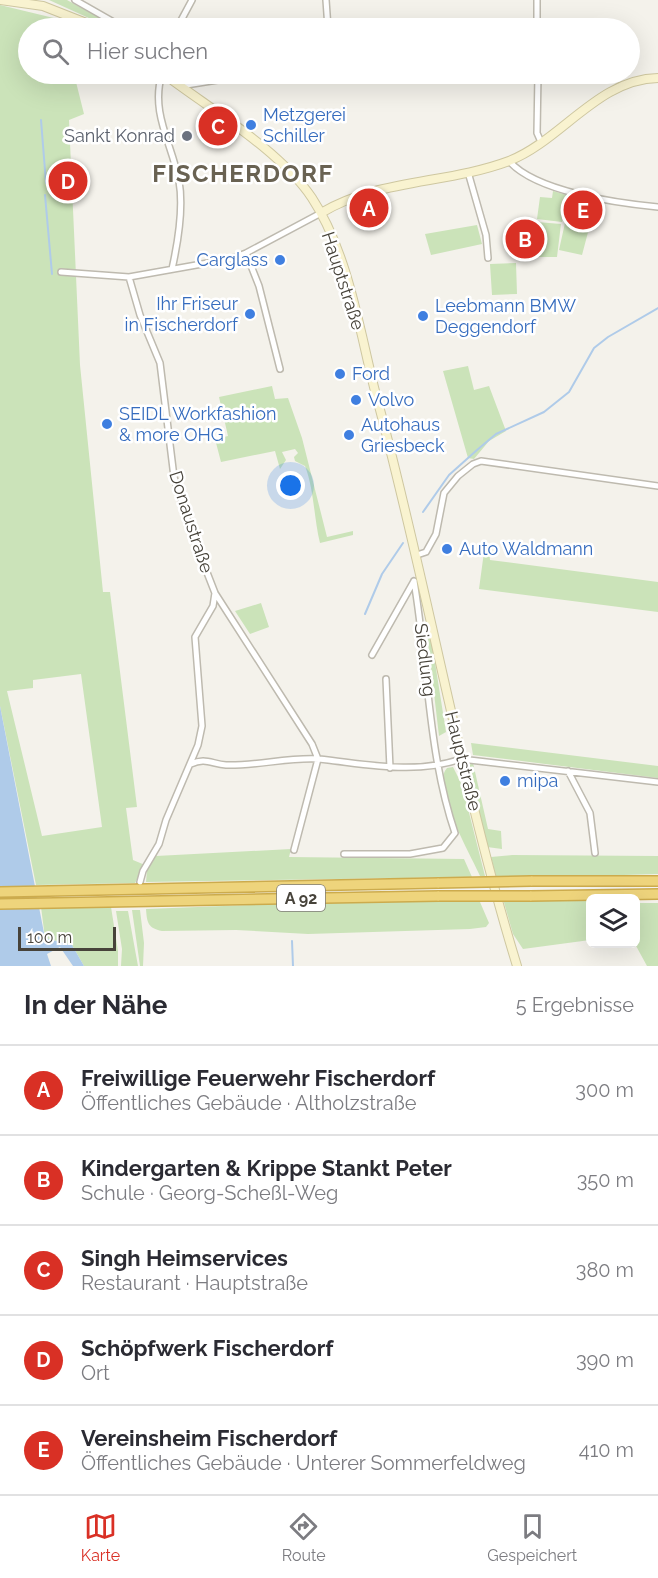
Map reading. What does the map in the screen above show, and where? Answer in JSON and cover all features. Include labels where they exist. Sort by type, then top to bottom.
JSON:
[{"type":"highway","name":"A 92","points":[[0,892],[531,881],[658,881]]},
{"type":"highway","name":"A 92","points":[[0,904],[658,894]]},
{"type":"main road","points":[[0,0],[44,6],[74,18]]},
{"type":"main road","points":[[640,79],[658,78]]},
{"type":"main road","name":"Hauptstraße","points":[[177,84],[293,175],[321,213],[347,283],[422,574],[461,759],[517,966]]},
{"type":"main road","points":[[321,213],[367,193],[509,161],[541,142],[614,89],[628,84]]},
{"type":"street","points":[[75,0],[106,18]]},
{"type":"street","points":[[182,18],[192,0]]},
{"type":"street","points":[[326,0],[327,18]]},
{"type":"street","points":[[537,0],[537,18]]},
{"type":"street","points":[[159,84],[160,118],[179,182],[179,240],[172,269]]},
{"type":"street","points":[[180,86],[192,84]]},
{"type":"street","points":[[538,84],[537,134],[541,142]]},
{"type":"street","points":[[509,161],[517,170],[551,185],[600,198],[658,207]]},
{"type":"street","points":[[468,172],[486,235],[488,258]]},
{"type":"street","points":[[61,272],[129,277],[246,253],[321,213]]},
{"type":"street","points":[[246,253],[259,286],[280,369]]},
{"type":"street","name":"Donaustraße","points":[[129,277],[140,315],[160,363],[174,477],[192,534],[215,593],[312,744],[318,759]]},
{"type":"street","points":[[417,555],[426,552],[436,534],[444,492],[472,464],[481,461],[658,486]]},
{"type":"street","name":"Siedlung","points":[[372,655],[414,581],[422,574]]},
{"type":"street","name":"Siedlung","points":[[344,854],[410,854],[443,848],[455,832],[437,767],[428,678],[414,581]]},
{"type":"street","name":"Donaustraße","points":[[140,882],[143,871],[159,844],[166,820],[198,746],[202,726],[195,637],[209,612],[215,593]]},
{"type":"street","points":[[209,612],[215,609],[228,611]]},
{"type":"street","points":[[386,679],[390,768]]},
{"type":"street","points":[[198,746],[204,759]]},
{"type":"street","points":[[191,764],[204,759],[225,765],[318,759],[390,768],[437,767],[461,759],[658,782]]},
{"type":"street","points":[[294,850],[318,759]]},
{"type":"street","points":[[568,771],[590,813],[595,853]]},
{"type":"green space","points":[[49,0],[67,0],[100,18],[89,18]]},
{"type":"green space","points":[[0,5],[54,18],[18,18],[18,84],[76,84],[84,114],[69,120],[80,365],[103,592],[110,592],[137,807],[126,808],[133,860],[145,865],[135,883],[36,885],[0,706]],"holes":[[[81,674],[102,827],[42,836],[7,691],[33,688],[33,680]]]},
{"type":"green space","points":[[553,191],[567,195],[562,222],[537,219],[540,197],[552,198]]},
{"type":"green space","points":[[571,196],[576,198],[573,216],[591,221],[582,255],[559,250]]},
{"type":"green space","points":[[537,222],[561,224],[557,257],[537,257]]},
{"type":"green space","points":[[477,225],[482,244],[431,255],[425,234]]},
{"type":"green space","points":[[516,263],[517,294],[492,295],[490,264]]},
{"type":"green space","points":[[468,366],[474,390],[489,386],[506,431],[489,441],[474,459],[468,458],[443,371]]},
{"type":"green space","points":[[272,386],[275,399],[288,398],[302,438],[327,537],[353,531],[353,535],[320,543],[308,475],[305,466],[295,461],[294,457],[298,453],[295,449],[282,452],[286,460],[280,469],[275,451],[221,462],[215,439],[228,436],[219,397]]},
{"type":"green space","points":[[489,550],[490,560],[658,582],[658,612],[479,589],[484,552]]},
{"type":"green space","points":[[261,603],[269,627],[250,634],[235,611]]},
{"type":"green space","points":[[426,625],[433,650],[446,732],[439,736]]},
{"type":"green space","points":[[471,743],[658,766],[658,778],[473,755]]},
{"type":"green space","points":[[473,763],[488,829],[501,831],[502,849],[487,847],[468,769]]},
{"type":"green space","points":[[453,767],[462,785],[485,876],[480,876],[448,805],[443,777],[447,768]]},
{"type":"green space","points":[[291,849],[289,857],[464,859],[472,877],[146,882],[147,870],[156,856]]},
{"type":"green space","points":[[512,855],[658,856],[658,874],[496,876],[491,857]]},
{"type":"green space","points":[[503,899],[586,900],[586,941],[523,949],[513,934]]},
{"type":"green space","points":[[326,902],[480,902],[489,923],[486,927],[470,929],[308,934],[236,930],[162,931],[149,924],[146,909]]},
{"type":"green space","points":[[640,903],[658,903],[658,966],[647,966],[637,948],[640,948]]},
{"type":"green space","points":[[41,907],[111,907],[118,966],[84,966],[72,945],[45,938]]},
{"type":"green space","points":[[132,910],[140,910],[144,943],[143,966],[140,966]]},
{"type":"green space","points":[[116,911],[128,911],[138,966],[121,966],[122,949]]},
{"type":"water","points":[[0,706],[45,938],[72,945],[84,966],[73,966],[60,947],[47,954],[51,966],[0,966]]},
{"type":"waterway","points":[[41,120],[46,183],[48,183]]},
{"type":"waterway","points":[[45,195],[52,274]]},
{"type":"waterway","points":[[423,512],[449,475],[496,434],[544,412],[569,392],[594,348],[608,337],[658,308]]},
{"type":"waterway","points":[[365,614],[382,574],[403,543]]},
{"type":"waterway","points":[[292,941],[293,966]]},
{"type":"place","name":"Metzgerei Schiller","points":[[251,125]]},
{"type":"place","name":"Singh Heimservices","points":[[218,126]]},
{"type":"place","name":"Sankt Konrad","points":[[187,136]]},
{"type":"place","name":"Schöpfwerk Fischerdorf","points":[[68,181]]},
{"type":"place","name":"Freiwillige Feuerwehr Fischerdorf","points":[[369,208]]},
{"type":"place","name":"Vereinsheim Fischerdorf","points":[[583,210]]},
{"type":"place","name":"Kindergarten & Krippe Stankt Peter","points":[[525,239]]},
{"type":"place","name":"Carglass","points":[[280,260]]},
{"type":"place","name":"Ihr Friseur in Fischerdorf","points":[[250,314]]},
{"type":"place","name":"Leebmann BMW Deggendorf","points":[[423,316]]},
{"type":"place","name":"Ford","points":[[340,374]]},
{"type":"place","name":"Volvo","points":[[356,400]]},
{"type":"place","name":"SEIDL Workfashion & more OHG","points":[[107,424]]},
{"type":"place","name":"Autohaus Griesbeck","points":[[349,435]]},
{"type":"place","name":"Auto Waldmann","points":[[447,549]]},
{"type":"place","name":"mipa","points":[[505,781]]},
{"type":"district","name":"FISCHERDORF","points":[[243,174]]}]
